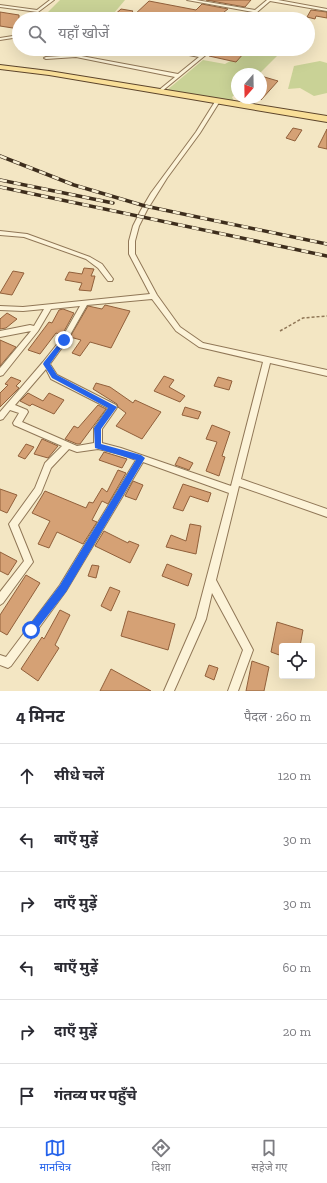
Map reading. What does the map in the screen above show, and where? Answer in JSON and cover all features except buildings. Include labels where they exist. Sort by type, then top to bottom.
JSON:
[{"type":"main road","points":[[0,67],[49,72],[327,119]]},
{"type":"street","points":[[0,6],[38,11],[52,0]]},
{"type":"street","points":[[189,0],[256,11],[271,0],[327,10]]},
{"type":"street","points":[[0,39],[12,37]]},
{"type":"street","points":[[46,58],[76,56],[179,76]]},
{"type":"street","points":[[161,91],[202,56]]},
{"type":"street","points":[[218,101],[195,137],[145,206],[133,234],[130,246],[132,254],[154,296],[178,329],[201,345],[267,361],[327,373]]},
{"type":"street","points":[[0,233],[25,235],[88,258],[100,266],[110,279]]},
{"type":"street","points":[[0,308],[22,309],[154,296]]},
{"type":"street","points":[[0,417],[46,364],[64,340],[86,303]]},
{"type":"street","points":[[0,373],[36,330],[50,306]]},
{"type":"street","points":[[0,334],[30,328],[36,330]]},
{"type":"street","points":[[169,691],[201,619],[267,361]]},
{"type":"street","points":[[46,364],[54,376],[113,407],[98,428],[98,446]]},
{"type":"street","points":[[10,407],[24,412],[16,423],[77,449],[98,446],[141,458],[234,491]]},
{"type":"street","points":[[0,600],[29,562],[13,524],[38,490],[48,466],[65,448]]},
{"type":"street","points":[[0,660],[8,663],[63,588],[141,458]]},
{"type":"street","points":[[237,481],[327,513]]},
{"type":"street","points":[[211,582],[248,650],[233,691]]},
{"type":"path","points":[[280,331],[302,318],[327,316]]},
{"type":"green space","points":[[60,0],[125,0],[115,12],[48,12]]},
{"type":"green space","points":[[239,56],[277,56],[265,68],[231,68],[231,101],[167,90],[203,60],[225,64]]},
{"type":"green space","points":[[320,61],[327,63],[327,93],[314,96],[300,88],[288,89],[294,66]]},
{"type":"railway","points":[[0,156],[74,185],[145,206],[327,244]]},
{"type":"railway","points":[[0,180],[113,203]]},
{"type":"railway","points":[[0,187],[327,256]]},
{"type":"route","points":[[31,630],[63,588],[141,458],[121,451],[98,446],[98,428],[113,407],[54,376],[46,364],[64,340]]}]
